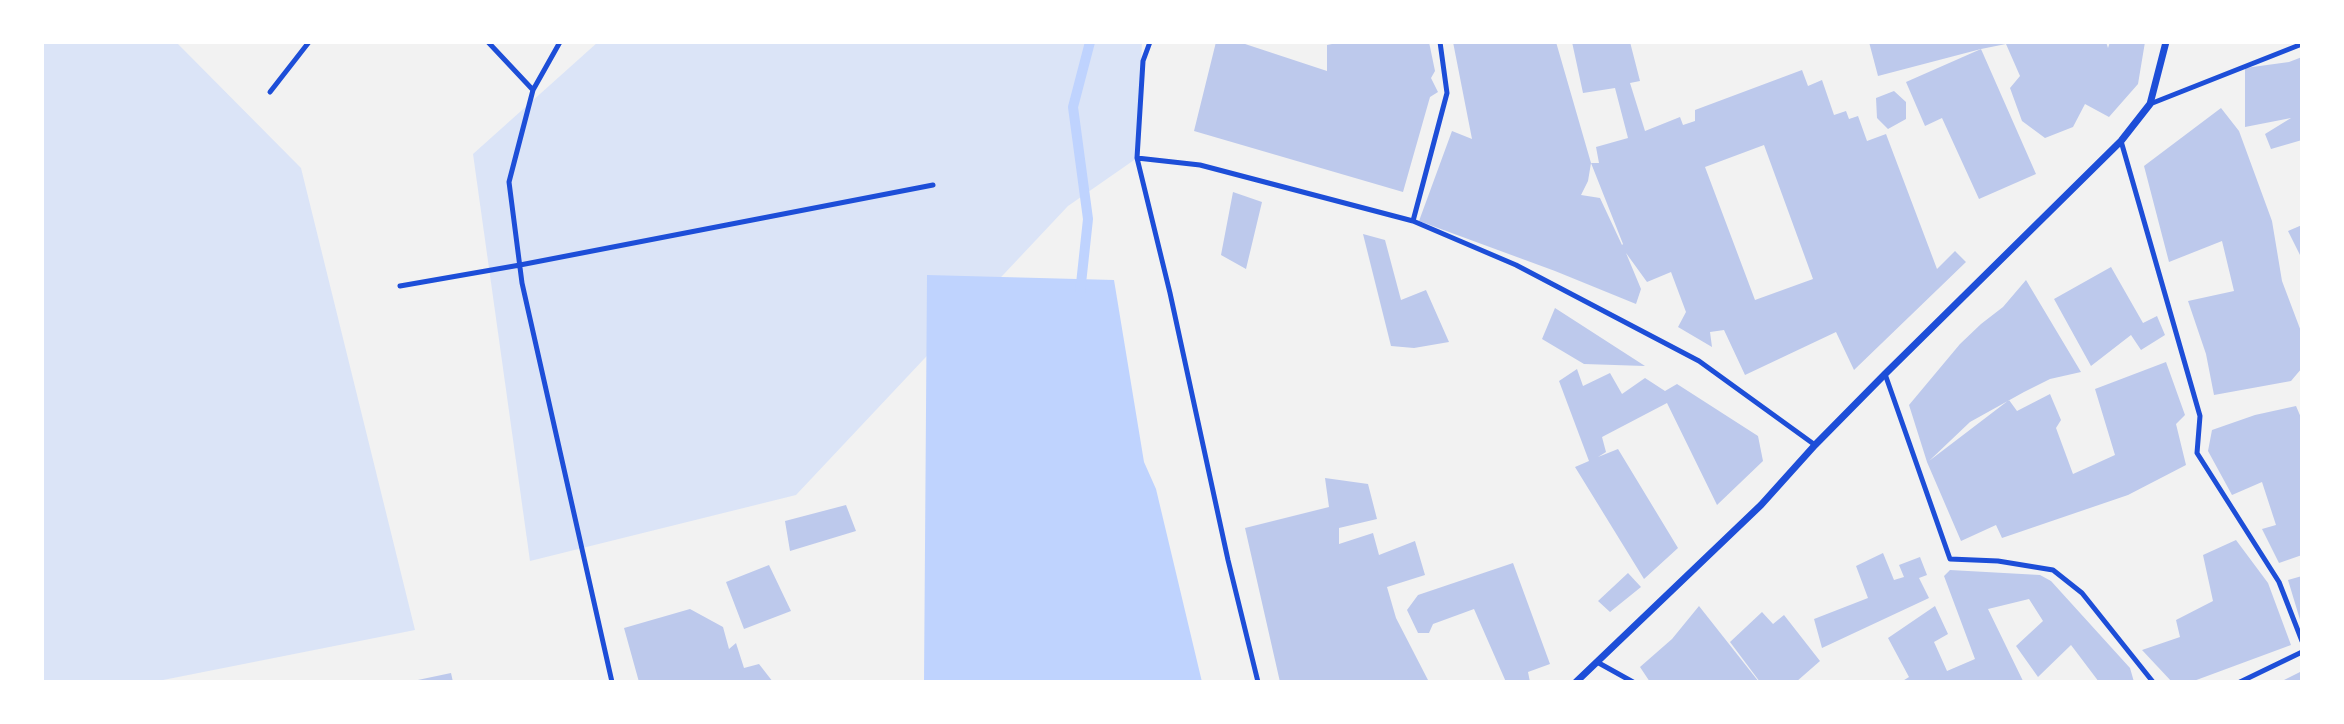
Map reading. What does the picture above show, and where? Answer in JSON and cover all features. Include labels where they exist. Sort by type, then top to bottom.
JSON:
[{"type":"street","points":[[1576,682],[1761,505],[1885,374],[2121,141],[2150,104],[2166,42]]},
{"type":"lane","points":[[270,93],[309,42]]},
{"type":"lane","points":[[488,42],[533,90]]},
{"type":"lane","points":[[560,42],[533,90],[509,182],[520,265],[612,682]]},
{"type":"lane","points":[[1150,42],[1143,61],[1137,158],[1258,682]]},
{"type":"lane","points":[[1413,221],[1447,93],[1440,42]]},
{"type":"lane","points":[[2150,104],[2302,44]]},
{"type":"lane","points":[[2121,141],[2200,416],[2197,453],[2279,582],[2302,641]]},
{"type":"lane","points":[[1137,158],[1200,165],[1413,221],[1516,265],[1699,362],[1815,446]]},
{"type":"lane","points":[[400,286],[933,185]]},
{"type":"lane","points":[[1885,374],[1950,559],[1998,561],[2053,570],[2082,593],[2153,682]]},
{"type":"lane","points":[[2240,682],[2302,652]]},
{"type":"lane","points":[[1597,662],[1633,682]]},
{"type":"shaded area","points":[[42,42],[176,42],[301,168],[415,630],[153,682],[42,682]]},
{"type":"shaded area","points":[[598,42],[1142,42],[1137,158],[1068,206],[796,495],[530,561],[473,154]]},
{"type":"water","points":[[927,275],[1114,280],[1144,462],[1156,489],[1202,682],[924,682]]},
{"type":"building","points":[[1216,42],[1239,42],[1327,71],[1327,45],[1342,42],[1429,42],[1435,71],[1431,78],[1438,92],[1430,97],[1403,192],[1194,131]]},
{"type":"building","points":[[1453,42],[1556,42],[1591,163],[1599,163],[1596,147],[1628,138],[1615,88],[1583,93],[1572,42],[1630,42],[1640,81],[1630,83],[1645,131],[1680,117],[1683,125],[1695,121],[1695,110],[1802,70],[1808,86],[1822,80],[1834,115],[1846,111],[1849,119],[1858,116],[1867,141],[1886,134],[1937,269],[1955,251],[1966,262],[1854,370],[1836,332],[1745,375],[1724,330],[1710,332],[1712,347],[1678,327],[1686,312],[1671,272],[1647,282],[1626,253],[1641,289],[1636,304],[1419,221],[1452,131],[1472,139]],"holes":[[[1764,145],[1813,279],[1755,300],[1705,167]],[[1591,163],[1623,244],[1600,198],[1581,195],[1588,181]]]},
{"type":"building","points":[[1869,42],[2106,42],[2108,48],[2110,42],[2145,42],[2138,84],[2109,117],[2085,104],[2073,127],[2045,138],[2022,121],[2010,88],[2020,76],[2006,44],[1878,76]]},
{"type":"building","points":[[1981,49],[2036,174],[1979,199],[1942,118],[1925,126],[1906,82]]},
{"type":"building","points":[[2302,57],[2302,140],[2271,149],[2265,134],[2291,118],[2245,127],[2245,68],[2289,62]]},
{"type":"building","points":[[1894,91],[1906,102],[1906,119],[1888,129],[1877,118],[1876,98]]},
{"type":"building","points":[[2221,108],[2239,131],[2272,221],[2282,281],[2302,334],[2302,368],[2291,381],[2214,395],[2206,354],[2188,301],[2234,291],[2222,241],[2169,262],[2144,166]]},
{"type":"building","points":[[1233,192],[1262,202],[1246,269],[1221,255]]},
{"type":"building","points":[[2302,225],[2302,259],[2288,231]]},
{"type":"building","points":[[1363,234],[1385,240],[1401,300],[1426,290],[1449,342],[1414,348],[1391,346]]},
{"type":"building","points":[[2111,267],[2143,323],[2157,316],[2165,335],[2141,350],[2131,335],[2091,366],[2054,299]]},
{"type":"building","points":[[2026,280],[2081,372],[2050,379],[2009,400],[2017,411],[2050,394],[2061,420],[2056,428],[2073,474],[2115,455],[2095,389],[2166,362],[2185,415],[2176,424],[2186,465],[2128,495],[2002,538],[1996,525],[1961,541],[1927,462],[1909,405],[1960,344],[2003,307]],"holes":[[[2007,401],[1929,461],[1970,422]]]},
{"type":"building","points":[[1555,308],[1645,366],[1584,364],[1542,339]]},
{"type":"building","points":[[1577,369],[1583,386],[1610,373],[1622,394],[1645,378],[1665,391],[1677,384],[1758,436],[1763,461],[1717,505],[1667,403],[1602,437],[1606,452],[1598,457],[1618,449],[1678,548],[1644,579],[1575,467],[1589,461],[1559,381]]},
{"type":"building","points":[[2296,406],[2302,420],[2302,555],[2279,563],[2262,529],[2276,525],[2262,482],[2232,495],[2208,451],[2212,430],[2255,415]]},
{"type":"building","points":[[1325,478],[1368,484],[1377,519],[1339,528],[1339,544],[1373,533],[1379,555],[1415,541],[1425,575],[1387,587],[1396,618],[1429,682],[1280,682],[1245,528],[1329,507]]},
{"type":"building","points":[[846,505],[856,531],[790,551],[785,521]]},
{"type":"building","points":[[2236,540],[2268,583],[2291,645],[2191,682],[2172,682],[2142,650],[2180,637],[2176,620],[2213,601],[2203,555]]},
{"type":"building","points":[[1883,553],[1894,580],[1904,577],[1899,565],[1920,557],[1927,575],[1919,578],[1929,598],[1822,648],[1814,619],[1868,598],[1856,566]]},
{"type":"building","points":[[1513,563],[1550,664],[1528,672],[1530,682],[1506,682],[1474,609],[1433,624],[1429,633],[1418,633],[1407,610],[1418,595]]},
{"type":"building","points":[[769,565],[791,611],[744,629],[726,582]]},
{"type":"building","points":[[1950,570],[2040,575],[2051,581],[2130,668],[2134,682],[2099,682],[2071,645],[2038,677],[2016,646],[2043,621],[2029,599],[1988,609],[2023,681],[1901,682],[1909,677],[1888,638],[1935,606],[1948,634],[1934,642],[1947,671],[1975,659],[1944,576]]},
{"type":"building","points":[[1628,573],[1641,587],[1610,612],[1598,601]]},
{"type":"building","points":[[2302,576],[2302,623],[2301,623],[2288,580]]},
{"type":"building","points":[[1699,606],[1759,682],[1650,682],[1640,667],[1672,639]]},
{"type":"building","points":[[690,609],[723,627],[729,649],[736,643],[744,668],[759,664],[773,682],[639,682],[624,628]]},
{"type":"building","points":[[1762,612],[1773,624],[1784,615],[1820,661],[1796,682],[1760,682],[1730,642]]},
{"type":"building","points":[[2302,671],[2302,682],[2280,682]]},
{"type":"building","points":[[451,673],[453,682],[413,682],[413,681]]},
{"type":"waterway","points":[[1080,293],[1088,219],[1073,107],[1090,42]]}]
